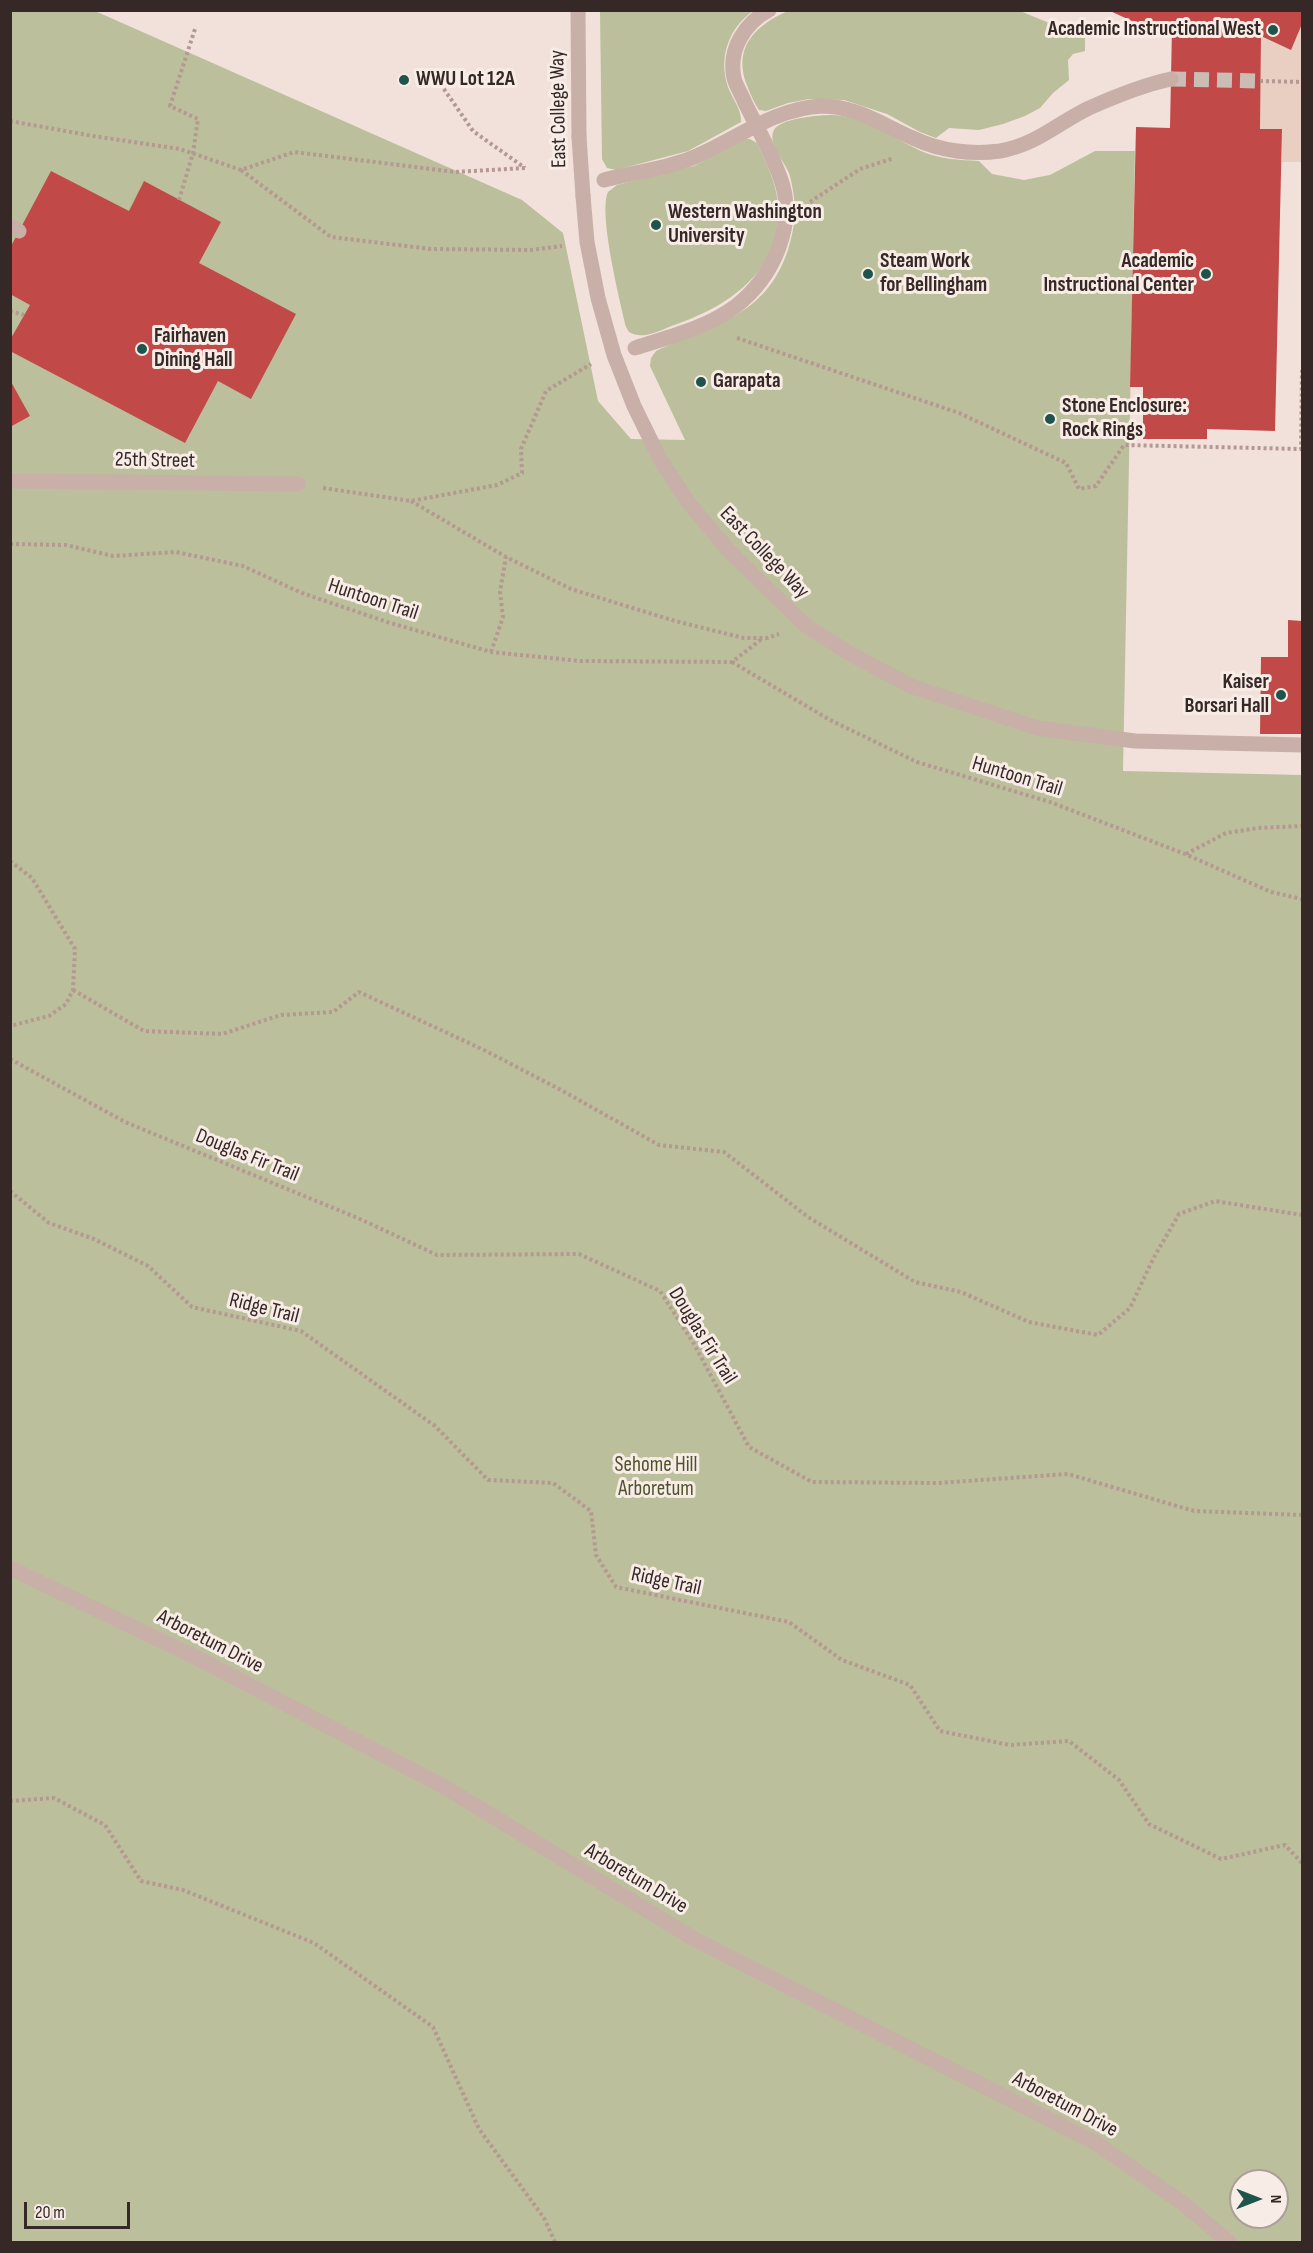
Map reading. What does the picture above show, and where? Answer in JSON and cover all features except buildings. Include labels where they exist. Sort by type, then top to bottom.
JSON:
[{"type":"street","name":"East College Way","points":[[578,10],[579,137],[583,196],[587,242],[598,298],[614,355],[634,406],[660,459],[688,502],[728,550],[805,625],[913,687],[1037,728],[1135,741],[1302,745]]},
{"type":"street","points":[[635,348],[701,325],[734,307],[757,287],[773,263],[785,218],[786,207],[781,179],[734,79],[733,60],[737,44],[744,31],[755,18],[769,10]]},
{"type":"street","points":[[604,180],[691,159],[791,111],[821,106],[845,108],[872,117],[931,146],[975,152],[1000,151],[1023,145],[1046,135],[1088,109],[1145,85],[1170,79]]},
{"type":"street","name":"25th Street","points":[[10,481],[298,484]]},
{"type":"street","name":"Arboretum Drive","points":[[10,1568],[197,1658],[443,1786],[696,1940],[1096,2143],[1184,2204],[1229,2242]]},
{"type":"path","points":[[179,200],[194,153],[198,119],[170,106],[195,29]]},
{"type":"path","points":[[241,170],[294,152],[455,172],[525,168],[473,131],[437,79]]},
{"type":"path","points":[[1260,81],[1302,82]]},
{"type":"path","points":[[10,121],[194,153],[241,170],[331,237],[431,249],[531,250],[587,242]]},
{"type":"path","points":[[785,218],[860,170],[931,146]]},
{"type":"path","points":[[10,311],[24,315]]},
{"type":"path","points":[[701,325],[959,412],[1066,463],[1079,489],[1096,486],[1124,445],[1301,449],[1302,370]]},
{"type":"path","points":[[298,484],[411,501],[497,485],[522,473],[521,449],[546,391],[594,362]]},
{"type":"path","points":[[411,501],[507,557],[581,592],[675,621],[744,638],[763,638],[805,625]]},
{"type":"path","name":"Huntoon Trail","points":[[10,544],[66,545],[113,556],[176,552],[243,566],[302,593],[376,619],[491,652],[580,661],[732,662],[830,720],[917,762],[1050,802],[1185,854],[1271,892],[1302,899]]},
{"type":"path","points":[[491,652],[503,616],[500,592],[507,557]]},
{"type":"path","points":[[732,662],[763,638]]},
{"type":"path","points":[[1185,854],[1226,833],[1258,828],[1302,826]]},
{"type":"path","points":[[10,861],[32,878],[75,949],[73,990],[66,1004],[49,1016],[10,1026]]},
{"type":"path","points":[[73,990],[144,1031],[222,1034],[281,1015],[333,1012],[359,992],[486,1051],[659,1145],[724,1152],[808,1217],[915,1282],[961,1292],[1029,1322],[1098,1335],[1130,1308],[1153,1259],[1179,1214],[1215,1201],[1302,1215]]},
{"type":"path","name":"Douglas Fir Trail","points":[[10,1059],[125,1122],[360,1219],[437,1256],[579,1254],[660,1291],[693,1344],[748,1447],[812,1482],[938,1483],[1068,1474],[1194,1512],[1302,1515]]},
{"type":"path","name":"Ridge Trail","points":[[10,1191],[49,1223],[94,1239],[148,1266],[192,1307],[301,1331],[435,1426],[488,1480],[553,1483],[591,1511],[596,1555],[616,1587],[789,1622],[842,1660],[910,1684],[940,1731],[1010,1745],[1069,1741],[1119,1780],[1149,1824],[1221,1859],[1285,1845],[1302,1863]]},
{"type":"path","points":[[10,1800],[54,1798],[105,1825],[141,1881],[183,1890],[314,1942],[432,2027],[479,2129],[544,2218],[555,2242]]},
{"type":"green space","points":[[790,10],[1020,11],[1059,27],[1085,32],[1085,51],[1073,54],[1068,60],[1069,80],[1040,108],[1003,124],[979,130],[949,128],[936,138],[887,114],[844,100],[809,99],[766,111],[759,110],[743,74],[742,61],[745,50],[757,31],[766,23]]},
{"type":"green space","name":"Sehome Hill Arboretum","points":[[11,11],[95,11],[522,200],[563,233],[598,401],[631,439],[685,440],[650,366],[651,358],[656,351],[735,316],[766,291],[778,273],[788,250],[795,214],[790,175],[775,148],[772,137],[776,127],[782,123],[809,117],[843,116],[878,128],[928,154],[949,159],[979,161],[992,174],[1024,180],[1050,175],[1095,151],[1135,151],[1123,771],[1302,775],[1302,2242],[11,2242]]},
{"type":"green space","points":[[600,11],[753,11],[732,35],[725,54],[725,76],[740,113],[741,122],[688,151],[616,170],[607,168],[602,159]]},
{"type":"green space","points":[[746,139],[757,143],[773,180],[777,196],[777,227],[772,248],[762,266],[734,295],[697,316],[647,335],[629,332],[611,258],[606,218],[608,192],[617,185],[694,166]]},
{"type":"shaded area","points":[[1302,24],[1302,162],[1282,162],[1282,129],[1260,129],[1261,36],[1291,49]]},
{"type":"tunnel","points":[[1171,79],[1260,81]]},
{"type":"place","name":"Academic Instructional West","points":[[1273,30]]},
{"type":"place","name":"WWU Lot 12A","points":[[404,80]]},
{"type":"place","name":"Western Washington University","points":[[656,225]]},
{"type":"place","name":"Steam Work for Bellingham","points":[[868,274]]},
{"type":"place","name":"Academic Instructional Center","points":[[1206,274]]},
{"type":"place","name":"Fairhaven Dining Hall","points":[[142,349]]},
{"type":"place","name":"Garapata","points":[[701,382]]},
{"type":"place","name":"Stone Enclosure: Rock Rings","points":[[1050,419]]},
{"type":"place","name":"Kaiser Borsari Hall","points":[[1281,695]]}]
